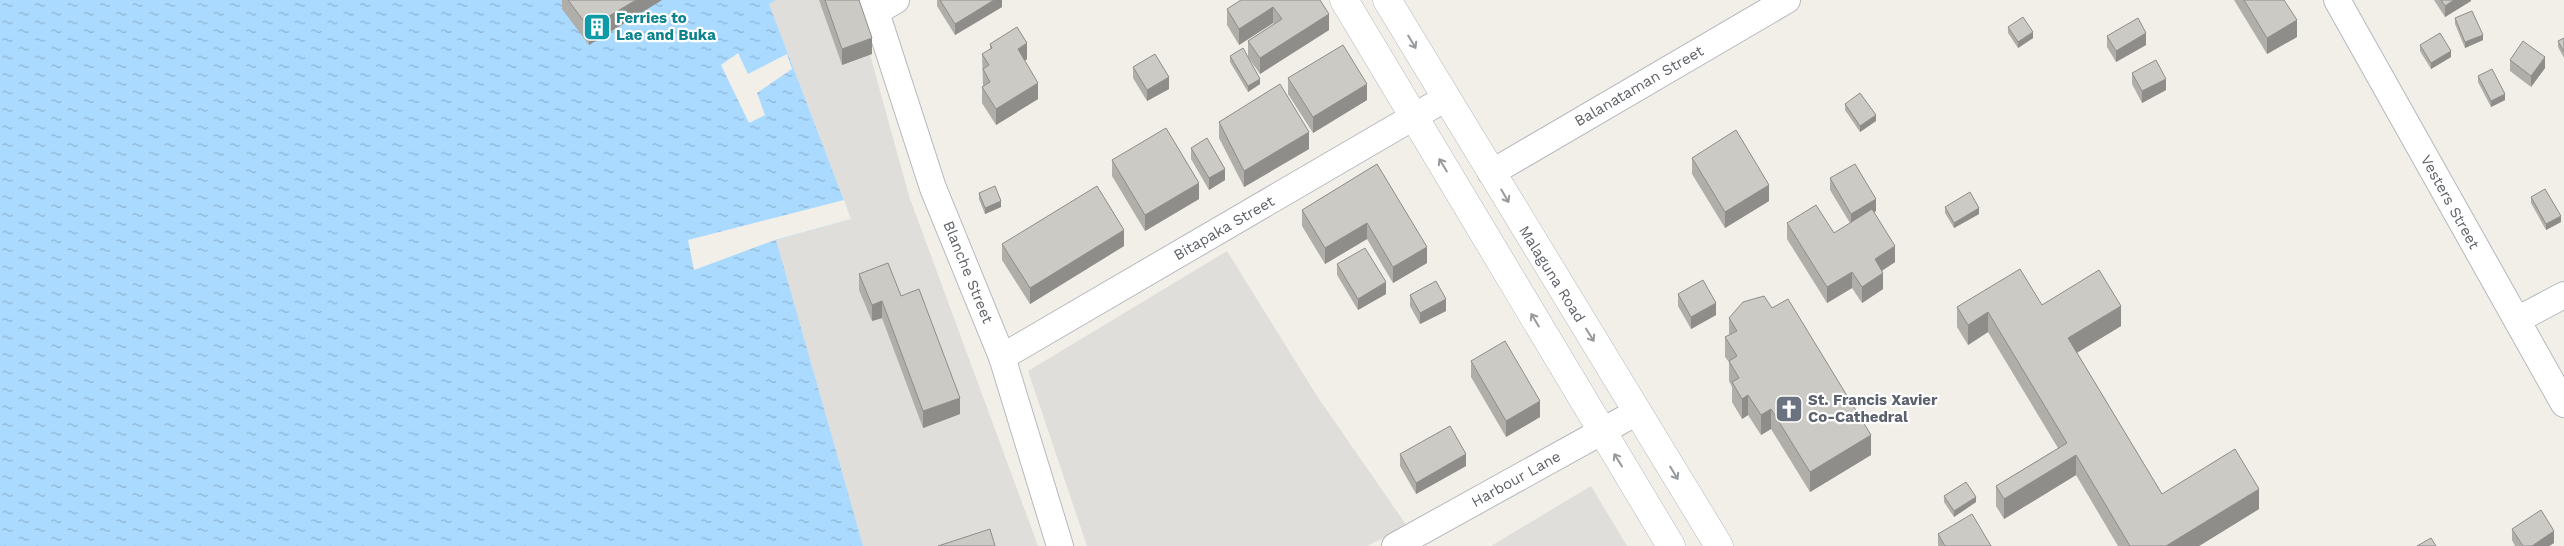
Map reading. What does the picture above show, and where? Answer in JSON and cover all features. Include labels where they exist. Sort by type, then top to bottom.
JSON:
[{"type":"street","points":[[1344,0],[1600,432],[1671,546]]},
{"type":"street","name":"Malaguna Road","points":[[1387,0],[1719,546]]},
{"type":"street","name":"Balanataman Street","points":[[1491,173],[1787,0]]},
{"type":"street","name":"Vesters Street","points":[[2337,0],[2564,404]]},
{"type":"street","name":"Blanche Street","points":[[881,4],[933,188],[1002,357],[1060,546]]},
{"type":"street","name":"Bitapaka Street","points":[[1002,357],[1446,98]]},
{"type":"street","points":[[2517,320],[2564,295]]},
{"type":"street","name":"Harbour Lane","points":[[1395,546],[1637,412]]},
{"type":"shaded area","points":[[776,0],[855,0],[909,196],[1038,546],[862,546],[775,240],[851,219],[769,4]]},
{"type":"shaded area","points":[[1227,251],[1317,396],[1407,526],[1367,546],[1087,546],[1028,371]]},
{"type":"shaded area","points":[[1591,486],[1627,546],[1491,546]]},
{"type":"water","points":[[0,0],[776,0],[769,4],[851,219],[776,240],[863,546],[0,546]]},
{"type":"pier","points":[[738,53],[748,74],[787,54],[792,69],[757,93],[765,115],[749,123],[721,65]]},
{"type":"pier","points":[[844,200],[851,219],[775,240],[694,270],[688,240]]},
{"type":"building","points":[[568,0],[636,0],[589,28]]},
{"type":"building","points":[[825,0],[859,0],[872,38],[842,49]]},
{"type":"building","points":[[940,0],[994,0],[955,24]]},
{"type":"building","points":[[1241,0],[1320,0],[1329,14],[1260,58],[1248,41],[1282,19],[1273,7],[1239,29],[1227,9]]},
{"type":"building","points":[[2244,0],[2284,0],[2297,20],[2267,38]]},
{"type":"building","points":[[2441,0],[2454,0],[2445,6]]},
{"type":"building","points":[[2472,11],[2483,35],[2465,42],[2455,18]]},
{"type":"building","points":[[2023,17],[2033,32],[2018,42],[2008,27]]},
{"type":"building","points":[[2138,18],[2146,33],[2116,51],[2107,36]]},
{"type":"building","points":[[1017,27],[1027,43],[1018,49],[1038,83],[996,109],[982,87],[990,82],[983,69],[989,65],[982,54],[992,48],[990,44]]},
{"type":"building","points":[[2440,33],[2451,51],[2431,63],[2420,45]]},
{"type":"building","points":[[2564,38],[2564,52],[2558,41]]},
{"type":"building","points":[[2523,41],[2545,57],[2531,76],[2510,60]]},
{"type":"building","points":[[1343,45],[1367,84],[1313,117],[1288,78]]},
{"type":"building","points":[[1243,48],[1260,79],[1248,86],[1230,56]]},
{"type":"building","points":[[1155,54],[1169,77],[1147,90],[1133,67]]},
{"type":"building","points":[[2156,60],[2166,79],[2142,91],[2132,73]]},
{"type":"building","points":[[2492,69],[2505,94],[2491,101],[2478,76]]},
{"type":"building","points":[[1280,84],[1309,132],[1244,171],[1219,122]]},
{"type":"building","points":[[1860,93],[1876,115],[1860,126],[1845,104]]},
{"type":"building","points":[[1166,128],[1199,183],[1145,215],[1112,160]]},
{"type":"building","points":[[1736,130],[1769,185],[1725,212],[1692,158]]},
{"type":"building","points":[[1207,138],[1225,169],[1209,178],[1191,148]]},
{"type":"building","points":[[1377,164],[1427,247],[1393,267],[1367,223],[1325,248],[1302,210]]},
{"type":"building","points":[[1855,164],[1876,199],[1851,214],[1830,178]]},
{"type":"building","points":[[995,186],[1001,201],[985,208],[979,193]]},
{"type":"building","points":[[1097,186],[1124,230],[1030,288],[1002,244]]},
{"type":"building","points":[[2545,189],[2561,216],[2546,224],[2531,197]]},
{"type":"building","points":[[1970,192],[1979,208],[1954,223],[1945,207]]},
{"type":"building","points":[[1816,205],[1834,233],[1872,209],[1895,246],[1875,259],[1883,273],[1862,287],[1852,272],[1827,287],[1787,223]]},
{"type":"building","points":[[1365,248],[1386,282],[1358,299],[1337,264]]},
{"type":"building","points":[[888,263],[901,296],[919,289],[960,398],[923,411],[882,301],[872,305],[859,274]]},
{"type":"building","points":[[2020,269],[2042,305],[2099,270],[2121,306],[2068,338],[2162,494],[2235,449],[2259,489],[2166,546],[2130,546],[2076,455],[2004,499],[1996,486],[2067,443],[1988,312],[1968,325],[1957,307]]},
{"type":"building","points":[[1703,280],[1716,303],[1691,317],[1678,294]]},
{"type":"building","points":[[1436,281],[1446,299],[1420,313],[1410,295]]},
{"type":"building","name":"St. Francis Xavier Co-Cathedral","points":[[1764,296],[1772,308],[1788,299],[1871,435],[1810,472],[1771,409],[1761,415],[1748,395],[1742,399],[1732,382],[1739,378],[1729,361],[1737,356],[1725,337],[1737,331],[1729,318],[1743,302]]},
{"type":"building","points":[[1505,341],[1540,401],[1506,421],[1471,361]]},
{"type":"building","points":[[1450,426],[1466,454],[1416,483],[1400,454]]},
{"type":"building","points":[[1966,482],[1976,497],[1954,511],[1944,496]]},
{"type":"building","points":[[2541,510],[2554,531],[2532,546],[2523,546],[2512,529]]},
{"type":"building","points":[[1972,514],[1991,546],[1945,546],[1938,534]]},
{"type":"building","points":[[990,529],[995,546],[938,546]]},
{"type":"building","points":[[2431,538],[2436,546],[2417,546]]},
{"type":"place","name":"Ferries to Lae and Buka","points":[[597,27]]},
{"type":"place","name":"St. Francis Xavier Co-Cathedral","points":[[1789,409]]}]
